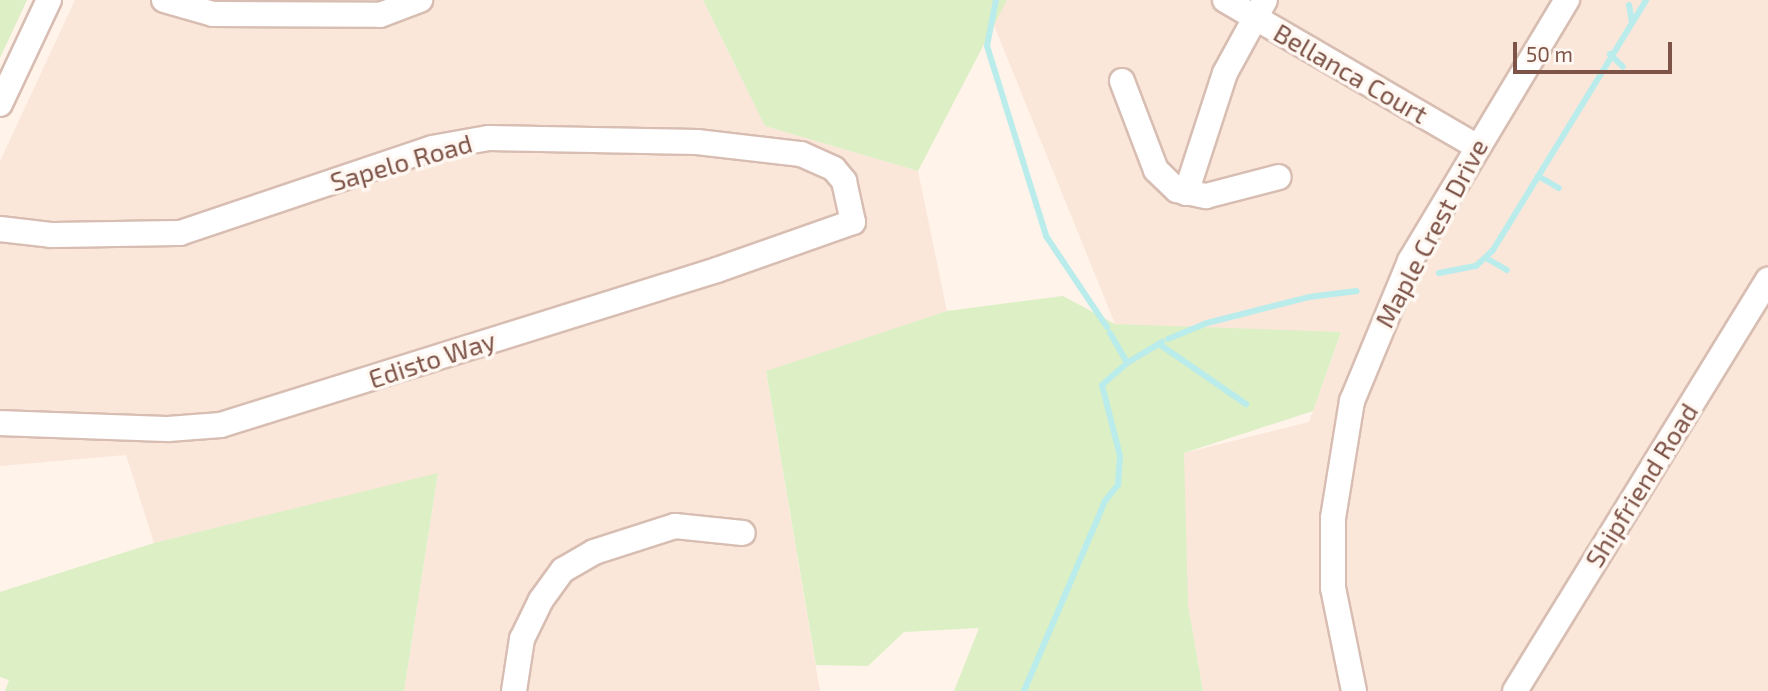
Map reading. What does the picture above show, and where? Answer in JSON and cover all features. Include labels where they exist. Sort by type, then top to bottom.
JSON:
[{"type":"street","points":[[0,104],[49,0]]},
{"type":"street","points":[[164,0],[213,14],[380,15],[420,0]]},
{"type":"street","name":"Bellanca Court","points":[[1225,0],[1260,8],[1476,146]]},
{"type":"street","name":"Maple Crest Drive","points":[[1354,691],[1333,588],[1333,518],[1342,445],[1352,401],[1389,304],[1476,146],[1567,0]]},
{"type":"street","points":[[1186,193],[1225,74],[1260,8]]},
{"type":"street","points":[[1122,81],[1156,170],[1186,193],[1206,195],[1279,177]]},
{"type":"street","name":"Sapelo Road","points":[[0,229],[51,235],[180,233],[432,148],[489,138],[698,142],[801,154],[834,169],[844,181],[853,222]]},
{"type":"street","name":"Edisto Way","points":[[0,423],[168,429],[221,425],[717,270],[853,222]]},
{"type":"street","name":"Shipfriend Road","points":[[1515,691],[1768,279]]},
{"type":"street","points":[[514,691],[522,639],[541,600],[563,570],[594,552],[675,526],[743,533]]},
{"type":"shaded area","points":[[75,0],[703,0],[765,126],[918,171],[947,311],[766,372],[820,691],[404,691],[438,474],[154,543],[126,455],[0,466],[0,161]]},
{"type":"shaded area","points":[[1007,0],[1768,0],[1768,691],[1203,691],[1182,572],[1184,453],[1309,422],[1341,333],[1115,324],[993,23]]},
{"type":"green space","points":[[0,0],[27,0],[0,58]]},
{"type":"green space","points":[[703,0],[1007,0],[918,171],[765,126]]},
{"type":"green space","points":[[1063,296],[1115,324],[1341,332],[1313,411],[1184,453],[1188,605],[1203,691],[954,691],[979,628],[904,632],[868,666],[816,665],[766,371],[947,311]]},
{"type":"green space","points":[[438,473],[404,691],[5,691],[9,680],[0,677],[0,592],[154,543]]},
{"type":"waterway","points":[[996,0],[987,46],[1046,236],[1107,327]]},
{"type":"waterway","points":[[1439,273],[1476,266],[1493,250],[1646,0]]},
{"type":"waterway","points":[[1629,5],[1632,22]]},
{"type":"waterway","points":[[1610,54],[1623,67]]},
{"type":"waterway","points":[[1538,176],[1559,188]]},
{"type":"waterway","points":[[1486,258],[1507,270]]},
{"type":"waterway","points":[[1168,339],[1207,323],[1309,297],[1357,291]]},
{"type":"waterway","points":[[1110,333],[1127,363]]},
{"type":"waterway","points":[[1024,691],[1105,501],[1118,485],[1120,456],[1102,385],[1127,363],[1162,342]]},
{"type":"waterway","points":[[1159,344],[1246,404]]}]
